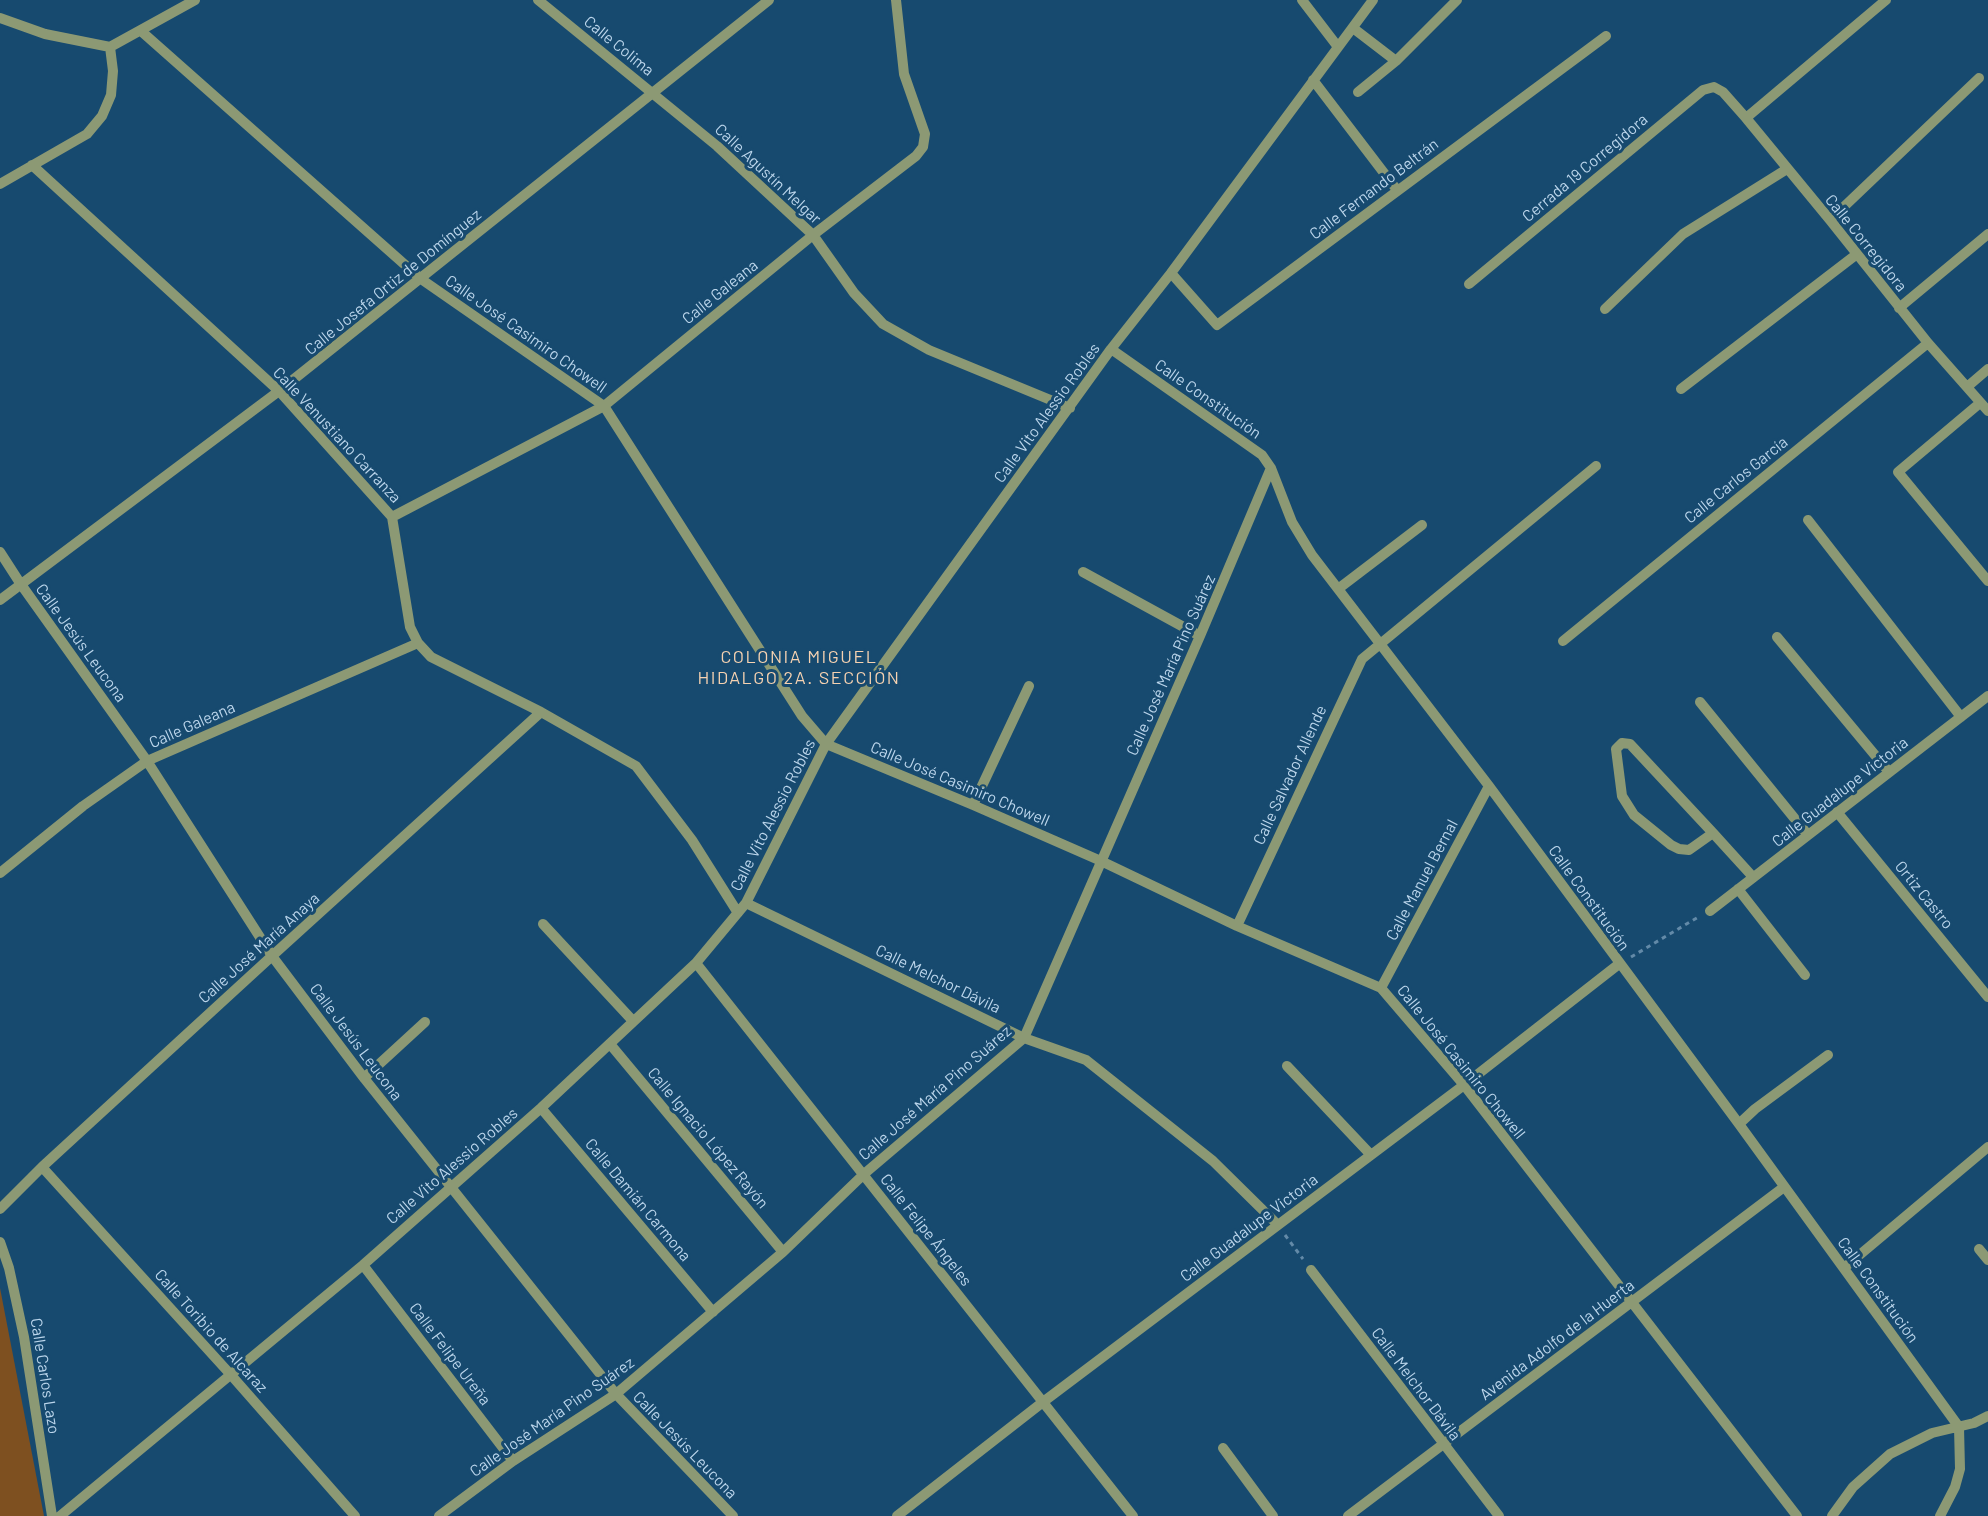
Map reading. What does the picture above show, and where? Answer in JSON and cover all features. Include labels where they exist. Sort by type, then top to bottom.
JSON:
[{"type":"street","points":[[0,18],[45,34],[110,47],[195,0]]},
{"type":"street","name":"Calle Colima","points":[[538,0],[653,92]]},
{"type":"street","name":"Calle Josefa Ortiz de Domínguez","points":[[0,600],[279,391],[769,0]]},
{"type":"street","name":"Calle Galeana","points":[[392,517],[604,406],[813,235],[916,156],[923,147],[925,134],[904,74],[896,0]]},
{"type":"street","points":[[1302,0],[1338,47]]},
{"type":"street","name":"Calle Vito Alessio Robles","points":[[60,1516],[363,1265],[540,1108],[696,963],[746,903],[826,744],[1111,349],[1171,273],[1373,0]]},
{"type":"street","points":[[1358,92],[1396,61],[1457,0]]},
{"type":"street","points":[[1746,118],[1886,0]]},
{"type":"street","points":[[1353,28],[1396,61]]},
{"type":"street","name":"Calle José Casimiro Chowell","points":[[141,31],[421,279],[604,406],[802,716],[826,744],[1101,861],[1237,926],[1381,988],[1464,1085],[1797,1516]]},
{"type":"street","name":"Calle Fernando Beltrán","points":[[1171,273],[1217,325],[1606,36]]},
{"type":"street","points":[[0,184],[87,134],[102,116],[111,95],[113,71],[110,47]]},
{"type":"street","points":[[1830,220],[1979,78]]},
{"type":"street","points":[[1313,80],[1397,190]]},
{"type":"street","name":"Cerrada 19 Corregidora","points":[[1469,284],[1702,90],[1714,87],[1723,92]]},
{"type":"street","name":"Calle Agustín Melgar","points":[[653,92],[717,146],[813,235],[854,294],[883,324],[929,350],[1070,408]]},
{"type":"street","name":"Calle Corregidora","points":[[1723,92],[1830,220],[1899,308],[1984,407]]},
{"type":"street","name":"Calle Venustiano Carranza","points":[[32,165],[279,391],[392,517],[410,627],[418,643],[431,657],[540,712],[636,765],[692,840],[738,913]]},
{"type":"street","points":[[1605,309],[1683,234],[1787,169]]},
{"type":"street","points":[[1899,308],[1988,234]]},
{"type":"street","points":[[1681,389],[1857,254]]},
{"type":"street","name":"Calle Carlos García","points":[[1563,641],[1928,343]]},
{"type":"street","name":"Calle Constitución","points":[[1111,349],[1262,455],[1271,468],[1292,522],[1312,555],[1489,786],[1959,1427]]},
{"type":"street","points":[[1966,387],[1988,369]]},
{"type":"street","points":[[1984,407],[1898,472],[1988,581]]},
{"type":"street","name":"Calle Salvador Allende","points":[[1237,926],[1358,664],[1366,654],[1596,466]]},
{"type":"street","name":"Calle José María Pino Suárez","points":[[439,1516],[513,1461],[616,1394],[783,1252],[864,1174],[1024,1038],[1271,468]]},
{"type":"street","points":[[1808,520],[1961,717]]},
{"type":"street","points":[[1338,590],[1422,525]]},
{"type":"street","name":"Calle Jesús Leucona","points":[[0,552],[147,761],[272,956],[364,1078],[616,1394],[733,1516]]},
{"type":"street","points":[[1083,572],[1200,636]]},
{"type":"street","points":[[1777,637],[1889,772]]},
{"type":"street","name":"Calle Galeana","points":[[0,873],[83,806],[147,761],[418,643]]},
{"type":"street","points":[[973,805],[1029,686]]},
{"type":"street","name":"Calle Guadalupe Victoria","points":[[1710,911],[1988,696]]},
{"type":"street","points":[[1700,702],[1808,835]]},
{"type":"street","name":"Calle José María Anaya","points":[[0,1209],[42,1167],[540,712]]},
{"type":"street","points":[[1713,833],[1689,850],[1679,849],[1634,815],[1622,796],[1616,749],[1622,743],[1630,744],[1713,833],[1753,877]]},
{"type":"street","name":"Calle Manuel Bernal","points":[[1381,988],[1489,786]]},
{"type":"street","name":"Ortiz Castro","points":[[1837,812],[1988,998]]},
{"type":"street","points":[[1738,889],[1805,975]]},
{"type":"street","name":"Calle Melchor Dávila","points":[[746,903],[1024,1038],[1086,1060],[1213,1161],[1278,1225]]},
{"type":"street","points":[[543,924],[633,1021]]},
{"type":"street","name":"Calle Felipe Ángeles","points":[[696,963],[1133,1516]]},
{"type":"street","name":"Calle Guadalupe Victoria","points":[[897,1516],[1043,1402],[1464,1085],[1619,964]]},
{"type":"street","points":[[364,1078],[425,1022]]},
{"type":"street","name":"Calle Ignacio López Rayón","points":[[610,1044],[783,1252]]},
{"type":"street","points":[[1739,1124],[1755,1109],[1828,1055]]},
{"type":"street","points":[[1287,1066],[1371,1155]]},
{"type":"street","name":"Calle Damián Carmona","points":[[540,1108],[713,1312]]},
{"type":"street","points":[[1844,1268],[1988,1147]]},
{"type":"street","name":"Calle Toribio de Alcaraz","points":[[42,1167],[231,1375],[355,1516]]},
{"type":"street","name":"Avenida Adolfo de la Huerta","points":[[1348,1516],[1784,1187]]},
{"type":"street","name":"Calle Carlos Lazo","points":[[0,1242],[9,1268],[24,1337],[52,1516]]},
{"type":"street","points":[[1979,1250],[1988,1260]]},
{"type":"street","name":"Calle Felipe Ureña","points":[[363,1265],[513,1461]]},
{"type":"street","name":"Calle Melchor Dávila","points":[[1311,1270],[1499,1516]]},
{"type":"street","points":[[1832,1516],[1853,1487],[1890,1454],[1932,1433],[1974,1423],[1988,1416]]},
{"type":"street","points":[[1940,1516],[1955,1487],[1960,1469],[1959,1427]]},
{"type":"street","points":[[1223,1448],[1273,1516]]},
{"type":"path","points":[[1619,964],[1710,911]]},
{"type":"path","points":[[1278,1225],[1311,1270]]},
{"type":"shaded area","points":[[0,1288],[44,1516],[0,1516]]},
{"type":"district","name":"COLONIA MIGUEL HIDALGO 2A. SECCIÓN","points":[[799,667]]}]
